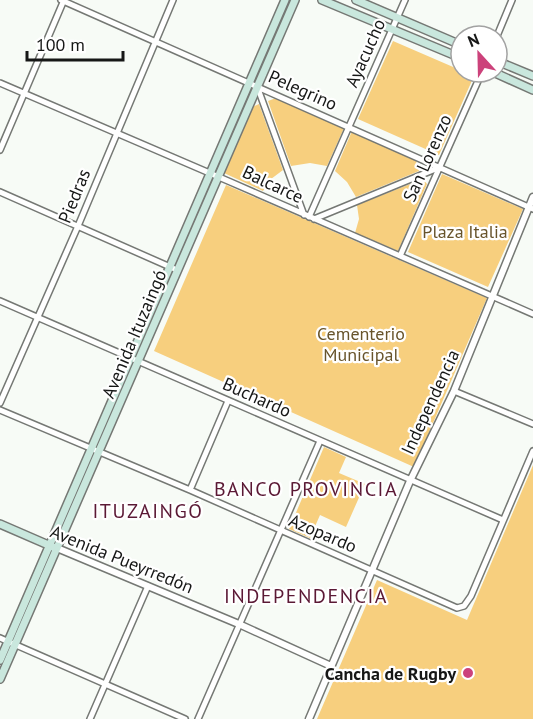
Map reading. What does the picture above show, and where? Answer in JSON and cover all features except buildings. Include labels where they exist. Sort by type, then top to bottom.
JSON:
[{"type":"main road","name":"Avenida Ituzaingó","points":[[174,268],[210,173],[285,0]]},
{"type":"main road","name":"Avenida Ituzaingó","points":[[0,679],[11,643],[174,268],[218,175],[295,0]]},
{"type":"main road","points":[[322,0],[449,53]]},
{"type":"main road","points":[[356,0],[449,40]]},
{"type":"main road","points":[[509,66],[533,76]]},
{"type":"main road","points":[[509,79],[533,90]]},
{"type":"main road","name":"Avenida Pueyrredón","points":[[0,524],[53,547]]},
{"type":"main road","name":"Avenida Ituzaingó","points":[[0,660],[11,643]]},
{"type":"street","name":"Pelegrino","points":[[63,0],[531,208]]},
{"type":"street","points":[[0,150],[63,0]]},
{"type":"street","name":"Piedras","points":[[0,403],[78,226],[173,0]]},
{"type":"street","name":"Ayacucho","points":[[309,217],[405,0]]},
{"type":"street","points":[[502,24],[512,0]]},
{"type":"street","name":"Balcarce","points":[[0,83],[218,175],[533,314]]},
{"type":"street","name":"San Lorenzo","points":[[400,256],[476,84]]},
{"type":"street","points":[[257,86],[309,217],[438,168]]},
{"type":"street","points":[[0,192],[174,268]]},
{"type":"street","name":"Independencia","points":[[309,719],[410,481],[454,391],[531,208],[533,197]]},
{"type":"street","name":"Buchardo","points":[[0,301],[503,520]]},
{"type":"street","points":[[454,391],[533,424]]},
{"type":"street","points":[[190,490],[228,400]]},
{"type":"street","name":"Azopardo","points":[[0,411],[190,490],[457,608],[468,602],[503,520]]},
{"type":"street","points":[[198,719],[320,441]]},
{"type":"street","points":[[503,520],[533,451]]},
{"type":"street","name":"Avenida Pueyrredón","points":[[53,547],[241,625],[331,666]]},
{"type":"street","points":[[90,719],[148,586]]},
{"type":"street","points":[[0,638],[184,719]]},
{"type":"green space","points":[[393,41],[449,65],[449,84],[470,84],[439,155],[358,119]]},
{"type":"green space","points":[[276,98],[344,128],[327,166],[310,163],[291,166],[268,101]]},
{"type":"green space","points":[[259,104],[283,170],[271,179],[263,191],[224,173],[252,107]]},
{"type":"green space","points":[[352,131],[416,161],[419,171],[356,197],[347,182],[335,171]]},
{"type":"green space","name":"Plaza Italia","points":[[442,174],[523,209],[488,287],[408,252]]},
{"type":"green space","points":[[423,179],[427,184],[398,251],[355,233],[359,219],[357,205]]},
{"type":"green space","name":"Cementerio Municipal","points":[[226,185],[487,298],[414,467],[154,351]]},
{"type":"green space","points":[[324,447],[346,457],[339,473],[365,484],[346,527],[320,515],[310,538],[289,529]]},
{"type":"green space","points":[[533,465],[533,719],[317,719],[377,580],[467,620]]},
{"type":"place","name":"Cancha de Rugby","points":[[468,673]]},
{"type":"district","name":"BANCO PROVINCIA","points":[[306,489]]},
{"type":"district","name":"ITUZAINGÓ","points":[[148,511]]},
{"type":"district","name":"INDEPENDENCIA","points":[[306,596]]}]
